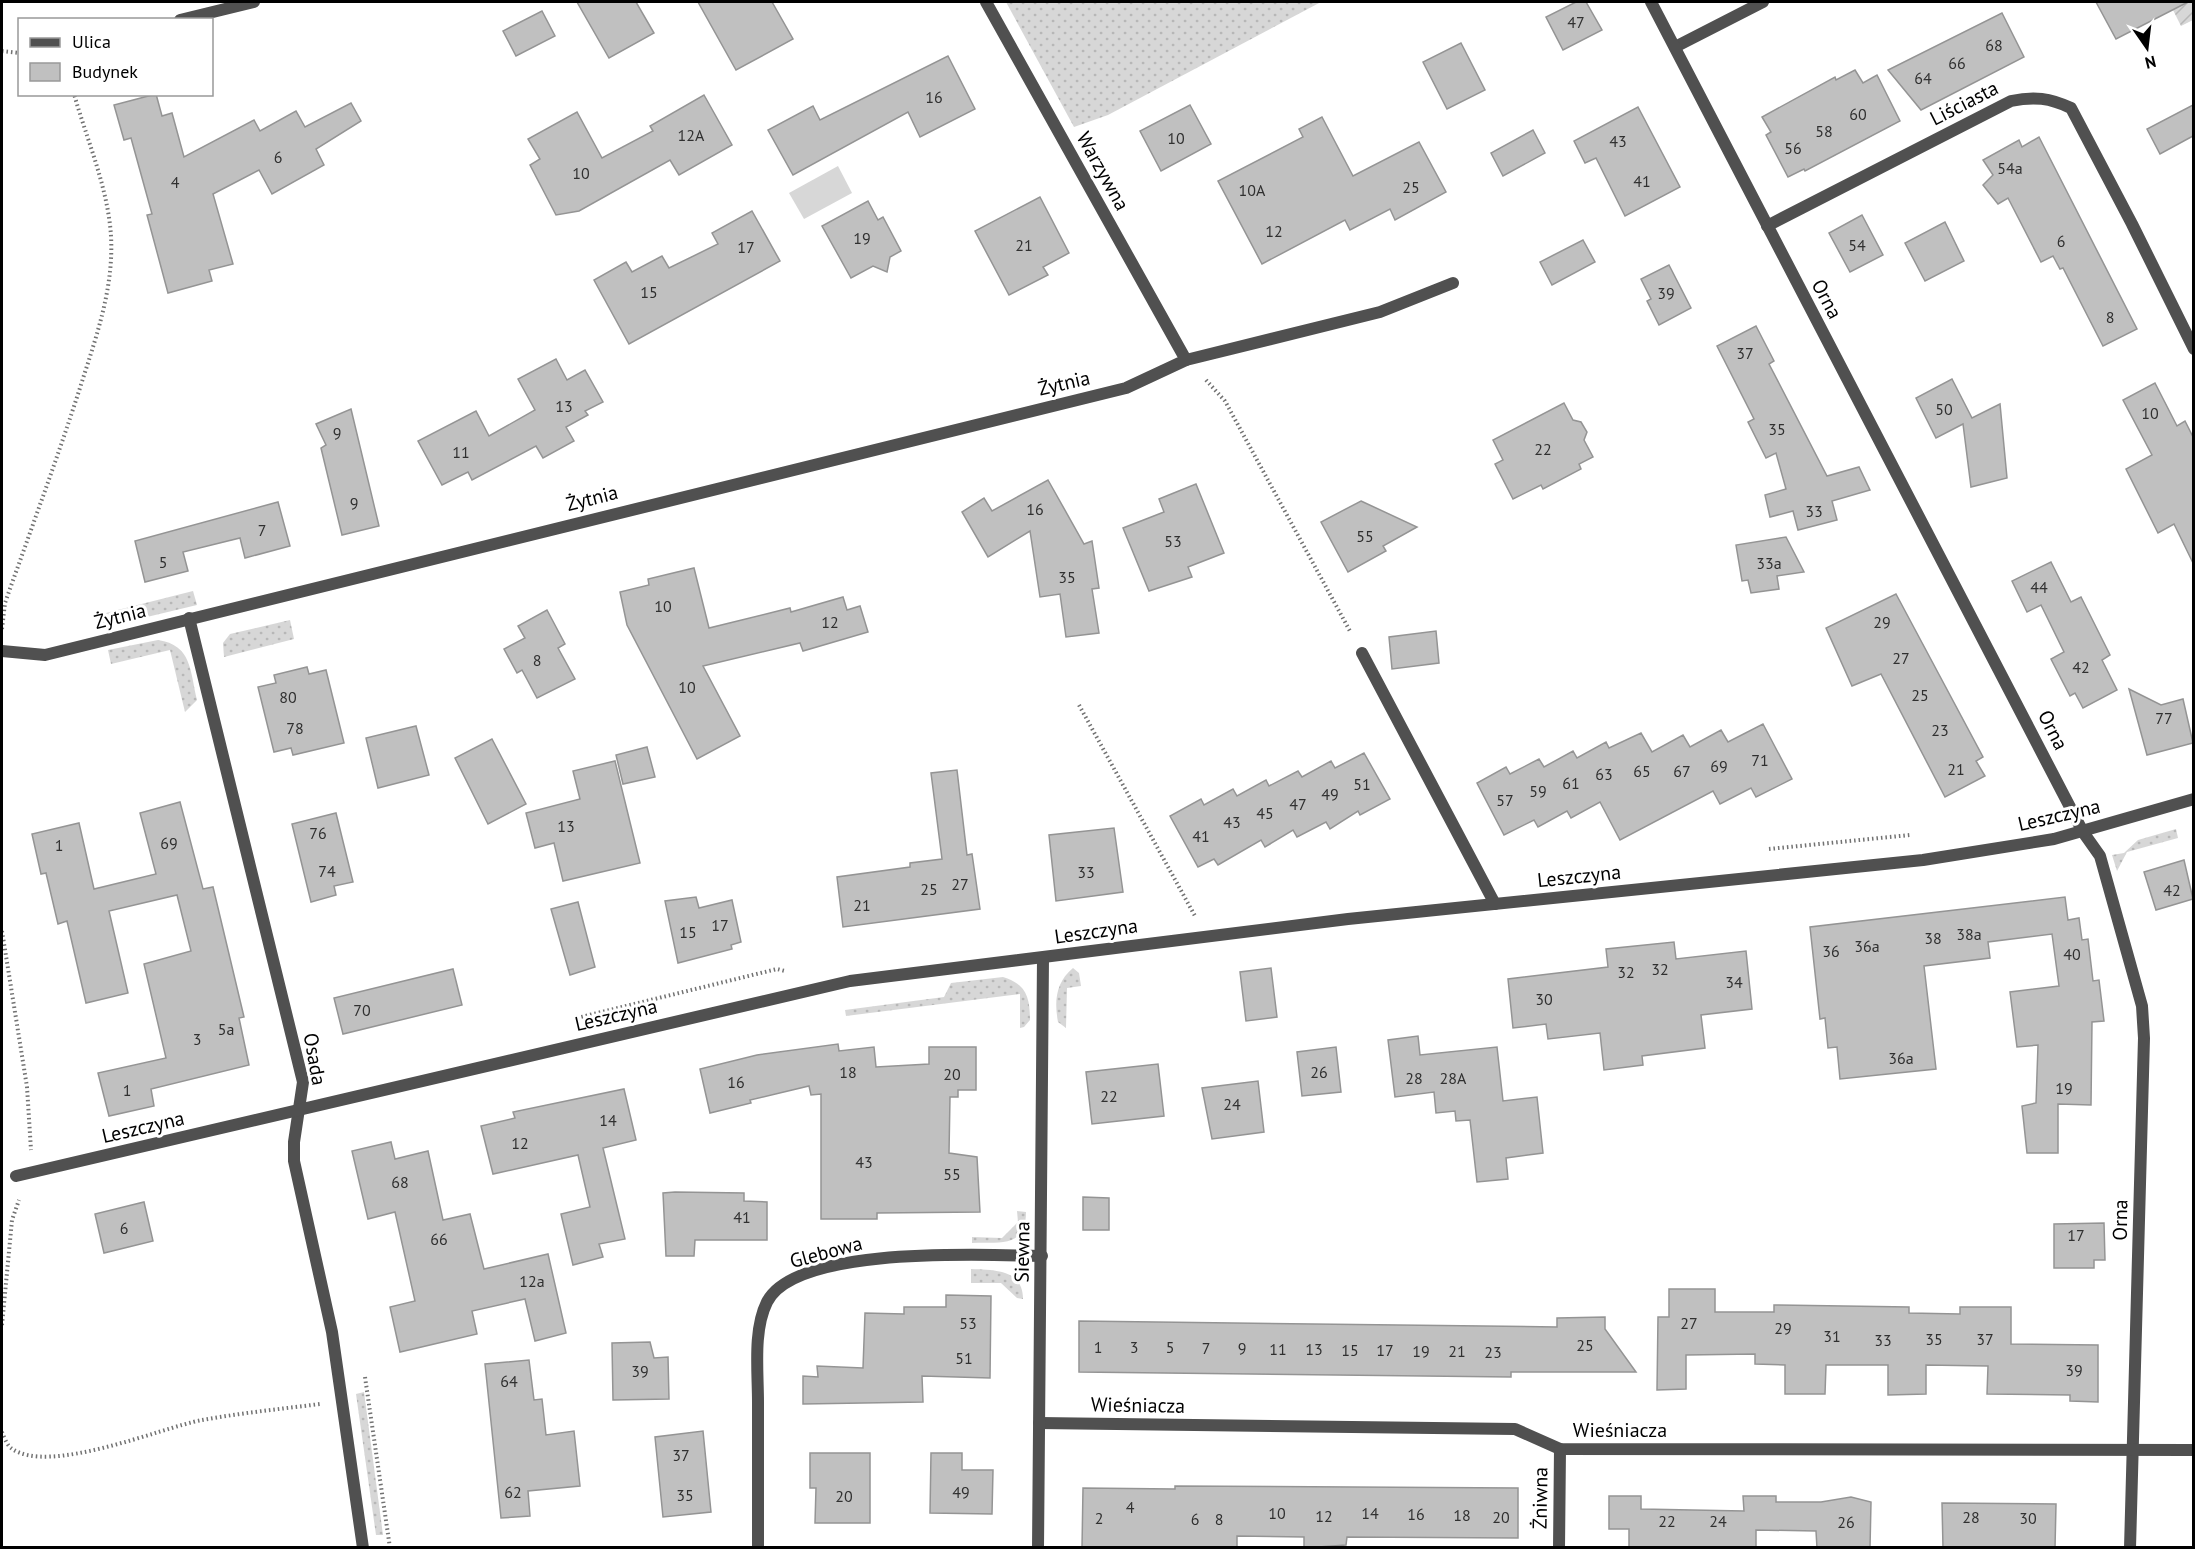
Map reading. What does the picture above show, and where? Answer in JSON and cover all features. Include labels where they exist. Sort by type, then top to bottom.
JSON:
[{"type":"street","points":[[188,18],[254,2]]},
{"type":"street","name":"Warzywna","points":[[986,2],[1186,360]]},
{"type":"street","name":"Orna","points":[[1651,2],[2083,832],[2100,856],[2121,927],[2144,1021],[2137,1377],[2132,1452],[2130,1548]]},
{"type":"street","points":[[1675,47],[1764,2]]},
{"type":"street","name":"Liściasta","points":[[1767,226],[2011,101],[2030,97],[2054,99],[2071,108],[2193,348]]},
{"type":"street","name":"Żytnia","points":[[2,651],[45,655],[1126,388],[1186,360],[1380,312],[1453,283]]},
{"type":"street","name":"Osada","points":[[189,618],[301,1073],[303,1094],[294,1142],[294,1161],[332,1332],[344,1402],[363,1548]]},
{"type":"street","points":[[1362,653],[1495,904]]},
{"type":"street","name":"Leszczyna","points":[[15,1176],[828,986],[1203,937],[1923,860],[2044,841],[2083,832],[2193,799]]},
{"type":"street","name":"Siewna","points":[[1038,1548],[1043,958]]},
{"type":"street","name":"Glebowa","points":[[758,1548],[759,1345],[767,1302],[777,1290],[789,1280],[806,1273],[876,1258],[1042,1256]]},
{"type":"street","name":"Wieśniacza","points":[[1039,1423],[1515,1428],[1560,1449],[2132,1452],[2193,1450]]},
{"type":"street","name":"Żniwna","points":[[1559,1548],[1560,1449]]},
{"type":"path","points":[[2,51],[18,53]]},
{"type":"path","points":[[2,651],[5,603],[90,356],[106,302],[110,277],[109,217],[75,96]]},
{"type":"path","points":[[1186,360],[1225,401],[1362,653]]},
{"type":"path","points":[[1079,705],[1193,911],[1203,937]]},
{"type":"path","points":[[2,931],[27,1086],[33,1172],[12,1221],[2,1325]]},
{"type":"path","points":[[2,1432],[11,1448],[30,1455],[55,1457],[130,1441],[199,1421],[252,1412],[344,1402]]},
{"type":"shaded area","points":[[1006,2],[1321,2],[1108,115],[1074,127]]},
{"type":"shaded area","points":[[2169,2],[2193,2],[2193,20],[2181,26]]},
{"type":"shaded area","points":[[838,166],[852,193],[804,219],[789,193]]},
{"type":"shaded area","points":[[193,591],[197,605],[101,628],[98,615]]},
{"type":"shaded area","points":[[290,620],[294,639],[224,657],[223,643],[230,634]]},
{"type":"shaded area","points":[[158,640],[177,647],[188,661],[197,700],[185,712],[170,650],[111,664],[108,650]]},
{"type":"shaded area","points":[[2176,829],[2178,838],[2127,852],[2117,871],[2112,855],[2124,853],[2138,840]]},
{"type":"shaded area","points":[[1073,968],[1079,973],[1081,986],[1067,988],[1066,1028],[1058,1022],[1056,1007],[1063,979]]},
{"type":"shaded area","points":[[1003,977],[1017,983],[1028,998],[1030,1020],[1024,1027],[1020,1028],[1020,994],[846,1016],[845,1010],[944,997],[951,983]]},
{"type":"shaded area","points":[[1017,1211],[1026,1212],[1022,1232],[1016,1237],[1010,1241],[972,1243],[972,1237],[1002,1238],[1018,1222]]},
{"type":"shaded area","points":[[971,1269],[997,1271],[1012,1277],[1022,1289],[1023,1299],[1017,1298],[1001,1283],[971,1283]]},
{"type":"shaded area","points":[[364,1392],[383,1535],[376,1535],[356,1394]]},
{"type":"building","points":[[577,2],[636,2],[654,33],[609,58]]},
{"type":"building","points":[[698,2],[772,2],[793,39],[736,70]]},
{"type":"building","points":[[1576,2],[1586,2],[1602,30],[1563,50],[1546,17]]},
{"type":"building","points":[[2096,2],[2188,2],[2116,39]]},
{"type":"building","points":[[542,11],[555,36],[516,56],[503,31]]},
{"type":"building","points":[[2002,13],[2024,57],[1921,110],[1888,70]]},
{"type":"building","points":[[1461,43],[1485,90],[1447,109],[1423,62]]},
{"type":"building","points":[[948,56],[975,109],[920,137],[908,112],[793,175],[768,130],[813,106],[820,120]]},
{"type":"building","points":[[1855,70],[1863,83],[1877,75],[1900,121],[1805,171],[1804,169],[1788,177],[1766,135],[1771,132],[1762,117],[1835,77],[1836,80]]},
{"type":"building","points":[[704,95],[732,145],[679,175],[670,160],[579,211],[556,215],[530,165],[540,159],[528,139],[577,112],[602,158],[653,131],[650,126]]},
{"type":"building","points":[[157,96],[162,116],[172,113],[184,157],[254,120],[260,131],[296,111],[305,127],[351,103],[361,121],[316,149],[324,165],[272,194],[259,170],[213,194],[233,264],[209,270],[212,281],[168,293],[147,215],[152,214],[131,138],[124,140],[114,105]]},
{"type":"building","points":[[1190,105],[1211,144],[1161,171],[1140,131]]},
{"type":"building","points":[[2193,105],[2193,136],[2160,154],[2147,129]]},
{"type":"building","points":[[1638,107],[1680,187],[1625,216],[1596,158],[1585,163],[1574,141]]},
{"type":"building","points":[[1322,117],[1353,176],[1419,142],[1446,192],[1395,220],[1390,209],[1350,230],[1345,220],[1262,264],[1218,181],[1303,137],[1299,129]]},
{"type":"building","points":[[1533,130],[1545,153],[1503,176],[1491,153]]},
{"type":"building","points":[[2039,137],[2137,329],[2103,346],[2063,268],[2060,269],[2053,256],[2041,262],[2008,198],[1998,204],[1983,185],[1993,175],[1983,160],[2019,140],[2022,147]]},
{"type":"building","points":[[1040,197],[1069,253],[1043,267],[1048,275],[1009,295],[975,231]]},
{"type":"building","points":[[868,201],[878,220],[883,217],[901,251],[890,257],[887,272],[873,266],[851,278],[822,226]]},
{"type":"building","points":[[752,211],[780,261],[629,344],[594,280],[626,262],[632,272],[662,256],[669,268],[718,244],[712,233]]},
{"type":"building","points":[[1862,215],[1883,255],[1850,272],[1829,233]]},
{"type":"building","points":[[1945,222],[1964,261],[1925,281],[1905,243]]},
{"type":"building","points":[[1583,240],[1595,262],[1552,285],[1540,262]]},
{"type":"building","points":[[1669,265],[1691,308],[1659,325],[1647,301],[1651,299],[1641,279]]},
{"type":"building","points":[[1756,326],[1774,361],[1769,364],[1827,476],[1859,467],[1870,490],[1832,501],[1837,520],[1798,530],[1793,511],[1770,517],[1765,495],[1786,489],[1776,453],[1766,458],[1748,422],[1754,419],[1717,346]]},
{"type":"building","points":[[556,359],[567,380],[585,370],[603,402],[585,411],[588,415],[566,427],[574,441],[543,458],[536,446],[472,480],[468,472],[442,485],[418,441],[476,411],[489,436],[535,410],[518,379]]},
{"type":"building","points":[[1952,379],[1972,418],[2000,404],[2007,478],[1971,487],[1963,424],[1936,438],[1916,398]]},
{"type":"building","points":[[2155,383],[2177,426],[2185,421],[2193,437],[2193,563],[2174,524],[2158,533],[2126,469],[2152,455],[2123,400]]},
{"type":"building","points":[[1564,403],[1573,420],[1581,422],[1587,432],[1584,440],[1593,457],[1579,464],[1581,469],[1543,489],[1541,485],[1513,499],[1495,464],[1503,460],[1493,440]]},
{"type":"building","points":[[351,409],[379,526],[342,535],[321,448],[326,445],[316,424]]},
{"type":"building","points":[[1048,480],[1084,544],[1092,541],[1099,588],[1092,589],[1099,633],[1066,637],[1060,594],[1040,597],[1030,531],[988,557],[962,512],[984,498],[992,511]]},
{"type":"building","points":[[1196,484],[1224,553],[1188,567],[1192,577],[1149,591],[1123,528],[1164,512],[1159,499]]},
{"type":"building","points":[[1361,501],[1417,527],[1383,546],[1386,551],[1348,572],[1321,522]]},
{"type":"building","points":[[278,502],[290,546],[245,558],[240,538],[183,552],[188,571],[145,582],[135,541]]},
{"type":"building","points":[[1786,537],[1804,572],[1777,576],[1779,589],[1751,593],[1748,580],[1742,581],[1736,545]]},
{"type":"building","points":[[2051,562],[2071,602],[2081,597],[2110,655],[2102,660],[2117,690],[2083,708],[2075,693],[2070,696],[2051,659],[2064,652],[2041,605],[2027,612],[2012,581]]},
{"type":"building","points":[[694,568],[709,628],[790,608],[791,612],[843,597],[847,610],[860,606],[868,632],[803,651],[800,643],[703,666],[740,736],[697,759],[627,625],[620,592],[649,585],[648,579]]},
{"type":"building","points":[[1896,594],[1983,757],[1976,761],[1985,776],[1945,797],[1881,674],[1852,686],[1826,628]]},
{"type":"building","points":[[547,610],[565,644],[558,648],[575,679],[537,698],[522,670],[517,673],[504,649],[525,638],[518,626]]},
{"type":"building","points":[[1436,631],[1439,663],[1392,669],[1389,637]]},
{"type":"building","points":[[307,667],[309,674],[326,670],[344,743],[293,755],[291,748],[274,752],[258,687],[276,683],[274,675]]},
{"type":"building","points":[[2129,689],[2161,705],[2183,699],[2193,743],[2147,755]]},
{"type":"building","points":[[1763,724],[1792,779],[1756,797],[1751,788],[1720,804],[1713,791],[1620,840],[1600,802],[1571,818],[1567,811],[1538,827],[1534,820],[1504,835],[1477,783],[1506,767],[1510,774],[1539,759],[1544,767],[1573,751],[1577,758],[1606,742],[1609,748],[1641,733],[1652,752],[1683,735],[1690,747],[1721,730],[1728,742]]},
{"type":"building","points":[[416,726],[429,775],[378,788],[366,738]]},
{"type":"building","points":[[492,739],[526,804],[488,824],[455,758]]},
{"type":"building","points":[[647,747],[655,777],[623,784],[616,755]]},
{"type":"building","points":[[1364,753],[1390,799],[1360,815],[1358,811],[1330,829],[1326,822],[1297,837],[1293,830],[1265,847],[1261,840],[1218,865],[1214,859],[1198,867],[1170,816],[1201,799],[1204,805],[1233,789],[1237,796],[1266,780],[1269,786],[1298,771],[1302,777],[1331,761],[1335,768]]},
{"type":"building","points":[[615,761],[640,863],[563,881],[554,843],[535,848],[526,813],[580,799],[573,771]]},
{"type":"building","points":[[957,770],[967,855],[972,854],[980,909],[843,927],[837,877],[910,867],[910,863],[942,859],[931,773]]},
{"type":"building","points":[[180,802],[203,889],[213,887],[244,1017],[239,1018],[249,1065],[151,1089],[154,1106],[109,1116],[98,1073],[166,1058],[144,964],[191,951],[177,895],[109,911],[128,993],[86,1003],[67,921],[58,924],[46,873],[41,874],[32,834],[79,823],[94,889],[156,874],[140,813]]},
{"type":"building","points":[[336,813],[353,882],[334,886],[336,895],[311,902],[292,824]]},
{"type":"building","points":[[1114,828],[1123,892],[1056,901],[1049,835]]},
{"type":"building","points":[[2184,860],[2193,899],[2156,910],[2144,872]]},
{"type":"building","points":[[696,897],[699,908],[732,900],[741,942],[731,945],[732,949],[678,963],[665,901]]},
{"type":"building","points":[[2065,897],[2068,920],[2079,918],[2082,940],[2088,939],[2093,981],[2099,980],[2104,1021],[2092,1022],[2091,1105],[2058,1104],[2058,1153],[2027,1153],[2022,1106],[2036,1103],[2038,1045],[2017,1047],[2010,992],[2059,986],[2052,934],[1988,942],[1990,958],[1924,966],[1936,1069],[1840,1079],[1837,1047],[1828,1048],[1825,1018],[1820,1019],[1810,927]]},
{"type":"building","points":[[578,902],[595,967],[570,975],[551,909]]},
{"type":"building","points":[[1674,942],[1676,959],[1746,951],[1752,1009],[1701,1015],[1705,1048],[1642,1056],[1643,1065],[1604,1070],[1600,1033],[1548,1039],[1546,1024],[1513,1028],[1508,979],[1608,967],[1606,949]]},
{"type":"building","points":[[1271,968],[1277,1017],[1246,1021],[1240,972]]},
{"type":"building","points":[[453,969],[462,1005],[343,1034],[334,998]]},
{"type":"building","points":[[1418,1036],[1420,1055],[1497,1047],[1503,1101],[1537,1097],[1543,1153],[1506,1158],[1508,1179],[1477,1182],[1470,1120],[1456,1121],[1455,1111],[1436,1113],[1434,1092],[1395,1097],[1388,1040]]},
{"type":"building","points":[[838,1044],[839,1051],[874,1047],[876,1067],[929,1064],[929,1047],[976,1047],[976,1090],[958,1090],[958,1097],[950,1097],[949,1153],[977,1157],[980,1212],[877,1213],[877,1219],[821,1219],[821,1094],[811,1095],[809,1086],[750,1100],[751,1103],[710,1113],[700,1069],[757,1055]]},
{"type":"building","points":[[1336,1047],[1341,1092],[1302,1096],[1297,1052]]},
{"type":"building","points":[[1158,1064],[1164,1116],[1092,1124],[1086,1072]]},
{"type":"building","points":[[1258,1081],[1264,1132],[1212,1139],[1202,1088]]},
{"type":"building","points":[[624,1089],[636,1140],[603,1148],[625,1239],[599,1244],[603,1257],[573,1265],[561,1214],[590,1207],[578,1155],[493,1174],[481,1126],[515,1118],[513,1112]]},
{"type":"building","points":[[391,1142],[395,1159],[428,1151],[443,1220],[470,1214],[484,1269],[548,1254],[566,1333],[535,1341],[525,1299],[472,1311],[477,1334],[400,1352],[390,1307],[415,1301],[395,1212],[368,1219],[352,1151]]},
{"type":"building","points":[[663,1193],[744,1193],[744,1201],[767,1202],[767,1240],[695,1240],[694,1256],[666,1256]]},
{"type":"building","points":[[1083,1197],[1109,1198],[1109,1230],[1083,1230]]},
{"type":"building","points":[[144,1202],[153,1241],[104,1253],[95,1214]]},
{"type":"building","points":[[2104,1223],[2105,1260],[2094,1260],[2094,1268],[2054,1268],[2054,1224]]},
{"type":"building","points":[[1669,1289],[1715,1289],[1715,1312],[1774,1312],[1774,1305],[1909,1307],[1909,1313],[1960,1314],[1960,1307],[2011,1307],[2011,1344],[2098,1345],[2098,1402],[2070,1401],[2070,1395],[1987,1394],[1988,1366],[1926,1365],[1926,1394],[1888,1395],[1888,1365],[1826,1365],[1825,1394],[1785,1394],[1785,1365],[1755,1364],[1755,1354],[1686,1355],[1686,1389],[1657,1390],[1658,1317],[1669,1317]]},
{"type":"building","points":[[946,1295],[991,1296],[990,1378],[922,1376],[923,1402],[803,1404],[803,1376],[818,1377],[817,1366],[863,1368],[865,1313],[904,1314],[904,1307],[946,1307]]},
{"type":"building","points":[[1605,1317],[1605,1329],[1636,1372],[1511,1372],[1511,1377],[1079,1372],[1079,1321],[1557,1327],[1557,1318]]},
{"type":"building","points":[[650,1342],[654,1358],[668,1357],[669,1399],[613,1400],[612,1343]]},
{"type":"building","points":[[529,1360],[534,1400],[542,1399],[546,1435],[574,1431],[580,1486],[528,1491],[530,1516],[501,1518],[485,1364]]},
{"type":"building","points":[[703,1431],[711,1512],[663,1517],[655,1437]]},
{"type":"building","points":[[810,1453],[870,1453],[870,1523],[815,1523],[816,1488],[810,1488]]},
{"type":"building","points":[[931,1453],[962,1453],[962,1470],[993,1470],[992,1514],[930,1513]]},
{"type":"building","points":[[1175,1486],[1518,1488],[1518,1538],[1347,1537],[1346,1545],[1304,1548],[1304,1537],[1237,1536],[1237,1548],[1082,1548],[1083,1488],[1175,1489]]},
{"type":"building","points":[[1609,1496],[1641,1496],[1641,1509],[1744,1511],[1743,1496],[1776,1496],[1776,1502],[1821,1502],[1851,1497],[1871,1502],[1870,1548],[1817,1548],[1816,1531],[1756,1530],[1756,1548],[1629,1548],[1629,1529],[1609,1529]]},
{"type":"building","points":[[1942,1503],[2056,1504],[2055,1548],[1943,1548]]}]
